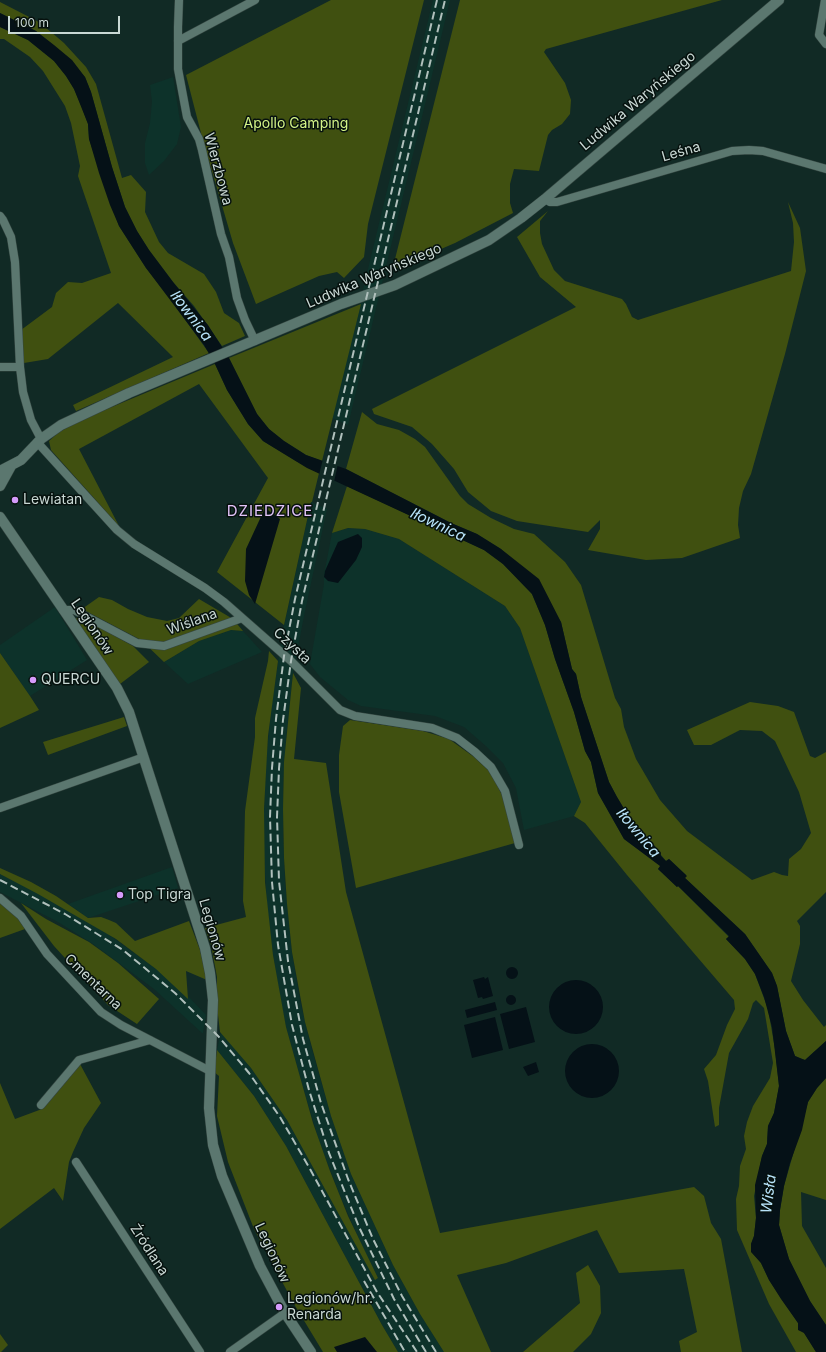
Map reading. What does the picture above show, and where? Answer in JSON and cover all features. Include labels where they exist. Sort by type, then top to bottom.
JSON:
[{"type":"street","name":"Wierzbowa","points":[[179,0],[178,69],[187,117],[202,150],[221,234],[229,257],[237,298],[255,341]]},
{"type":"street","points":[[178,41],[255,0]]},
{"type":"street","name":"Ludwika Waryńskiego","points":[[0,471],[21,460],[39,441],[61,425],[232,350],[350,301],[389,288],[488,240],[521,218],[545,199],[779,0]]},
{"type":"street","points":[[825,0],[819,35],[826,44]]},
{"type":"street","name":"Leśna","points":[[545,199],[550,202],[557,202],[732,151],[763,151],[826,169]]},
{"type":"street","name":"Czysta","points":[[0,216],[11,237],[15,262],[20,367],[23,392],[39,441],[100,513],[117,530],[134,544],[205,588],[224,602],[291,661],[340,710],[355,716],[432,728],[457,738],[475,752],[491,767],[505,791],[519,845]]},
{"type":"street","points":[[0,367],[20,367]]},
{"type":"street","points":[[0,486],[11,466]]},
{"type":"street","name":"Legionów","points":[[0,517],[117,688],[129,712],[205,948],[210,973],[213,1000],[209,1108],[213,1145],[222,1176],[260,1266],[285,1313],[310,1352]]},
{"type":"street","name":"Wiślana","points":[[63,610],[74,610],[138,643],[164,646],[242,618]]},
{"type":"street","points":[[0,808],[144,757]]},
{"type":"street","name":"Cmentarna","points":[[0,898],[21,916],[47,954],[101,1012],[121,1025],[210,1071]]},
{"type":"street","points":[[41,1105],[79,1060],[150,1040]]},
{"type":"street","name":"Źródlana","points":[[76,1162],[200,1352]]},
{"type":"street","points":[[230,1352],[285,1313]]},
{"type":"shaded area","points":[[433,0],[450,0],[348,425],[332,418]]},
{"type":"shaded area","points":[[173,77],[181,127],[177,144],[164,161],[149,175],[145,163],[145,143],[150,123],[152,102],[150,85]]},
{"type":"shaded area","points":[[311,502],[327,509],[293,673],[286,739],[283,786],[283,833],[285,881],[292,952],[300,1000],[311,1046],[331,1116],[351,1174],[393,1265],[420,1314],[444,1352],[398,1352],[286,1146],[254,1096],[217,1050],[221,1032],[251,1068],[287,1120],[375,1279],[378,1278],[361,1244],[339,1193],[320,1144],[306,1098],[286,1027],[281,1003],[267,906],[264,857],[264,809],[266,760],[271,710],[282,635]]},
{"type":"shaded area","points":[[348,528],[365,529],[399,539],[505,606],[520,628],[581,802],[574,816],[524,830],[516,788],[503,763],[464,727],[435,716],[361,706],[348,700],[320,677],[310,664],[324,584],[324,575],[332,533]]},
{"type":"shaded area","points":[[55,607],[87,660],[30,696],[0,653],[0,645]]},
{"type":"shaded area","points":[[231,630],[243,631],[262,652],[188,684],[164,662],[199,641]]},
{"type":"shaded area","points":[[172,867],[178,888],[88,918],[68,904]]},
{"type":"shaded area","points":[[0,874],[41,894],[108,934],[159,971],[187,995],[206,1015],[203,1033],[154,989],[93,944],[58,922],[0,892]]},
{"type":"green space","name":"Apollo Camping","points":[[331,0],[424,0],[368,224],[364,257],[344,278],[337,272],[319,276],[256,304],[233,243],[202,137],[186,75]]},
{"type":"green space","points":[[460,0],[722,0],[546,49],[544,52],[565,83],[571,100],[570,114],[562,124],[552,130],[548,135],[539,171],[514,169],[510,184],[510,203],[513,213],[455,243],[397,268],[393,267]]},
{"type":"green space","points":[[0,2],[37,21],[64,43],[86,67],[96,84],[122,178],[131,175],[146,192],[145,212],[159,242],[168,253],[204,274],[216,292],[224,313],[239,323],[245,336],[222,346],[194,306],[173,282],[149,250],[137,231],[125,207],[91,92],[85,77],[36,31],[0,13]]},
{"type":"green space","points":[[0,27],[28,40],[54,61],[66,76],[74,89],[88,124],[89,139],[119,226],[146,268],[209,353],[76,411],[73,405],[173,357],[118,303],[48,359],[24,363],[21,330],[52,307],[56,293],[68,282],[82,283],[111,273],[78,176],[80,166],[71,123],[65,106],[43,71],[30,57],[4,39],[0,39]]},
{"type":"green space","points":[[788,202],[800,228],[806,271],[785,354],[751,474],[743,491],[739,508],[738,525],[740,538],[682,558],[646,560],[588,550],[600,529],[600,520],[588,532],[517,521],[491,511],[468,492],[454,469],[432,444],[412,427],[374,414],[372,409],[576,307],[540,277],[517,237],[548,211],[540,221],[540,233],[542,244],[554,270],[565,281],[622,299],[632,317],[638,320],[791,271],[794,242],[793,223]]},
{"type":"green space","points":[[361,304],[322,461],[306,455],[269,429],[257,414],[229,358]]},
{"type":"green space","points":[[215,364],[227,390],[248,424],[263,441],[319,473],[311,502],[284,625],[217,572],[268,478],[199,384],[79,449],[119,526],[51,450],[49,441],[59,432],[83,419]]},
{"type":"green space","points":[[362,412],[377,424],[399,430],[415,439],[425,447],[460,496],[468,504],[491,518],[514,529],[534,534],[565,562],[581,585],[615,698],[621,709],[624,727],[636,759],[660,800],[687,831],[752,880],[774,872],[788,876],[789,859],[801,849],[811,833],[799,792],[775,741],[762,731],[740,730],[711,745],[694,745],[687,730],[750,702],[778,706],[794,712],[810,756],[815,758],[826,752],[826,892],[797,921],[800,926],[800,944],[791,981],[803,1000],[824,1027],[826,1025],[826,1041],[805,1060],[795,1056],[786,1031],[777,986],[772,973],[745,934],[685,878],[686,875],[669,859],[666,861],[660,852],[629,817],[617,797],[609,782],[581,697],[576,674],[572,669],[561,622],[501,549],[477,534],[451,523],[346,469]]},
{"type":"green space","points":[[347,486],[484,550],[503,564],[532,594],[545,625],[555,659],[574,712],[585,751],[591,762],[598,793],[624,839],[661,866],[658,869],[677,887],[678,886],[729,937],[726,939],[745,959],[755,974],[768,1009],[775,1049],[779,1086],[774,1113],[768,1126],[767,1144],[762,1156],[754,1196],[756,1218],[751,1251],[761,1263],[769,1280],[816,1352],[796,1352],[769,1304],[737,1230],[736,1199],[739,1186],[740,1166],[746,1149],[744,1136],[747,1122],[753,1106],[770,1078],[773,1063],[764,1008],[756,1000],[753,1003],[748,1019],[729,1053],[719,1108],[719,1125],[715,1127],[708,1081],[704,1069],[716,1055],[727,1025],[735,1009],[734,1000],[627,875],[585,823],[574,816],[581,802],[520,628],[505,606],[399,539],[365,529],[348,528],[332,533]]},
{"type":"green space","points":[[99,597],[112,600],[147,617],[167,621],[179,618],[199,599],[233,619],[243,631],[231,630],[199,641],[164,662],[141,640],[82,609]]},
{"type":"green space","points":[[79,617],[133,646],[149,662],[120,684],[75,619]]},
{"type":"green space","points":[[269,651],[278,661],[268,736],[264,809],[265,882],[273,955],[286,1027],[313,1123],[348,1216],[378,1278],[375,1280],[287,1120],[251,1068],[220,1032],[217,1006],[217,977],[211,945],[205,928],[246,917],[243,901],[245,811],[255,737],[255,718]]},
{"type":"green space","points":[[0,653],[39,710],[0,728]]},
{"type":"green space","points":[[293,673],[301,688],[294,759],[326,763],[346,892],[440,1233],[694,1187],[704,1196],[711,1223],[721,1239],[742,1352],[681,1352],[679,1341],[697,1332],[684,1269],[619,1273],[597,1230],[506,1263],[457,1275],[491,1352],[444,1352],[420,1314],[393,1265],[351,1174],[331,1116],[305,1022],[292,952],[284,858],[284,762]]},
{"type":"green space","points":[[124,717],[127,726],[48,755],[43,742]]},
{"type":"green space","points":[[350,720],[423,731],[449,739],[474,757],[491,773],[502,795],[515,843],[356,888],[339,792],[339,755],[343,726]]},
{"type":"green space","points":[[0,868],[31,882],[56,896],[88,918],[101,917],[116,923],[135,941],[189,921],[200,950],[207,980],[186,971],[188,999],[156,969],[116,939],[0,874]]},
{"type":"green space","points":[[0,903],[16,916],[25,929],[0,938]]},
{"type":"green space","points":[[21,903],[46,919],[89,942],[118,963],[159,999],[137,1024],[108,1005],[54,946]]},
{"type":"green space","points":[[217,1050],[254,1096],[286,1146],[398,1352],[323,1352],[294,1304],[254,1229],[228,1162],[217,1116],[219,1076],[214,1072]]},
{"type":"green space","points":[[80,1064],[101,1103],[84,1128],[69,1162],[63,1201],[54,1188],[0,1229],[0,1083],[15,1119],[42,1109]]},
{"type":"green space","points":[[826,1078],[826,1200],[801,1192],[802,1226],[826,1268],[826,1325],[810,1301],[789,1259],[779,1225],[784,1186],[808,1102]]},
{"type":"green space","points":[[588,1265],[600,1286],[601,1313],[591,1334],[573,1352],[523,1352],[580,1303],[576,1273]]},
{"type":"green space","points":[[0,1334],[8,1345],[1,1352],[0,1352]]},
{"type":"water","points":[[0,13],[36,31],[72,60],[85,77],[91,92],[125,207],[137,231],[173,282],[208,325],[229,358],[257,414],[269,429],[306,455],[346,469],[451,523],[477,534],[501,549],[539,579],[561,622],[572,669],[576,674],[581,697],[609,782],[629,817],[660,852],[661,856],[666,861],[669,859],[687,876],[685,878],[745,934],[772,973],[777,986],[786,1031],[795,1056],[805,1060],[826,1041],[826,1078],[808,1102],[802,1130],[790,1163],[784,1186],[779,1225],[789,1259],[810,1301],[826,1325],[826,1352],[816,1352],[804,1333],[798,1330],[798,1323],[769,1280],[761,1263],[751,1252],[756,1218],[755,1185],[762,1156],[767,1144],[768,1126],[774,1113],[779,1086],[772,1027],[764,997],[755,974],[745,959],[726,939],[729,936],[678,886],[677,887],[658,869],[660,866],[624,839],[598,793],[591,762],[585,751],[574,712],[555,659],[545,625],[532,594],[503,564],[484,550],[307,468],[263,441],[248,424],[227,390],[204,345],[146,268],[119,226],[99,173],[89,139],[88,124],[74,89],[54,61],[28,40],[0,27]]},
{"type":"water","points":[[265,508],[280,519],[255,604],[249,595],[245,581],[246,549]]},
{"type":"water","points":[[358,534],[362,538],[362,547],[356,560],[338,583],[328,581],[324,577],[325,571],[338,542]]},
{"type":"water","points":[[510,967],[514,967],[518,973],[514,979],[510,979],[506,975],[506,971]]},
{"type":"water","points":[[484,977],[485,979],[488,977],[493,996],[483,999],[482,997],[478,998],[473,980]]},
{"type":"water","points":[[571,980],[581,980],[591,984],[599,992],[603,1002],[603,1012],[599,1022],[591,1030],[581,1034],[571,1034],[561,1030],[553,1022],[549,1012],[549,1002],[553,992],[561,984]]},
{"type":"water","points":[[509,995],[513,995],[515,996],[515,1004],[509,1005],[506,1002],[506,998]]},
{"type":"water","points":[[495,1002],[497,1010],[467,1018],[465,1010]]},
{"type":"water","points":[[526,1007],[535,1042],[509,1049],[500,1014]]},
{"type":"water","points":[[495,1017],[503,1050],[472,1058],[464,1025]]},
{"type":"water","points":[[587,1044],[597,1044],[607,1048],[615,1056],[619,1066],[619,1076],[615,1086],[607,1094],[597,1098],[587,1098],[577,1094],[569,1086],[565,1076],[565,1066],[569,1056],[577,1048]]},
{"type":"water","points":[[536,1062],[539,1072],[528,1076],[523,1067]]},
{"type":"water","points":[[365,1337],[377,1352],[337,1352],[334,1347]]},
{"type":"pier","points":[[323,459],[338,464],[334,482],[319,475]]},
{"type":"railway","points":[[426,1352],[394,1299],[359,1227],[329,1153],[309,1090],[292,1025],[278,945],[272,882],[270,817],[276,719],[284,656],[295,599],[437,0]]},
{"type":"railway","points":[[436,1352],[402,1296],[373,1239],[348,1179],[321,1103],[303,1039],[288,961],[279,881],[277,817],[283,720],[291,661],[302,601],[445,0]]},
{"type":"railway","points":[[0,880],[65,914],[123,950],[175,993],[219,1037],[249,1073],[280,1117],[377,1292],[417,1352]]},
{"type":"railway","points":[[364,1281],[405,1352]]},
{"type":"place","name":"Lewiatan","points":[[15,500]]},
{"type":"place","name":"QUERCU","points":[[33,680]]},
{"type":"place","name":"Top Tigra","points":[[120,895]]},
{"type":"place","name":"Legionów/hr. Renarda","points":[[279,1307]]},
{"type":"district","name":"DZIEDZICE","points":[[270,511]]},
{"type":"water label","name":"Iłownica","points":[[191,316]]},
{"type":"water label","name":"Iłownica","points":[[438,525]]},
{"type":"water label","name":"Iłownica","points":[[638,833]]},
{"type":"water label","name":"Wisła","points":[[769,1194]]}]
